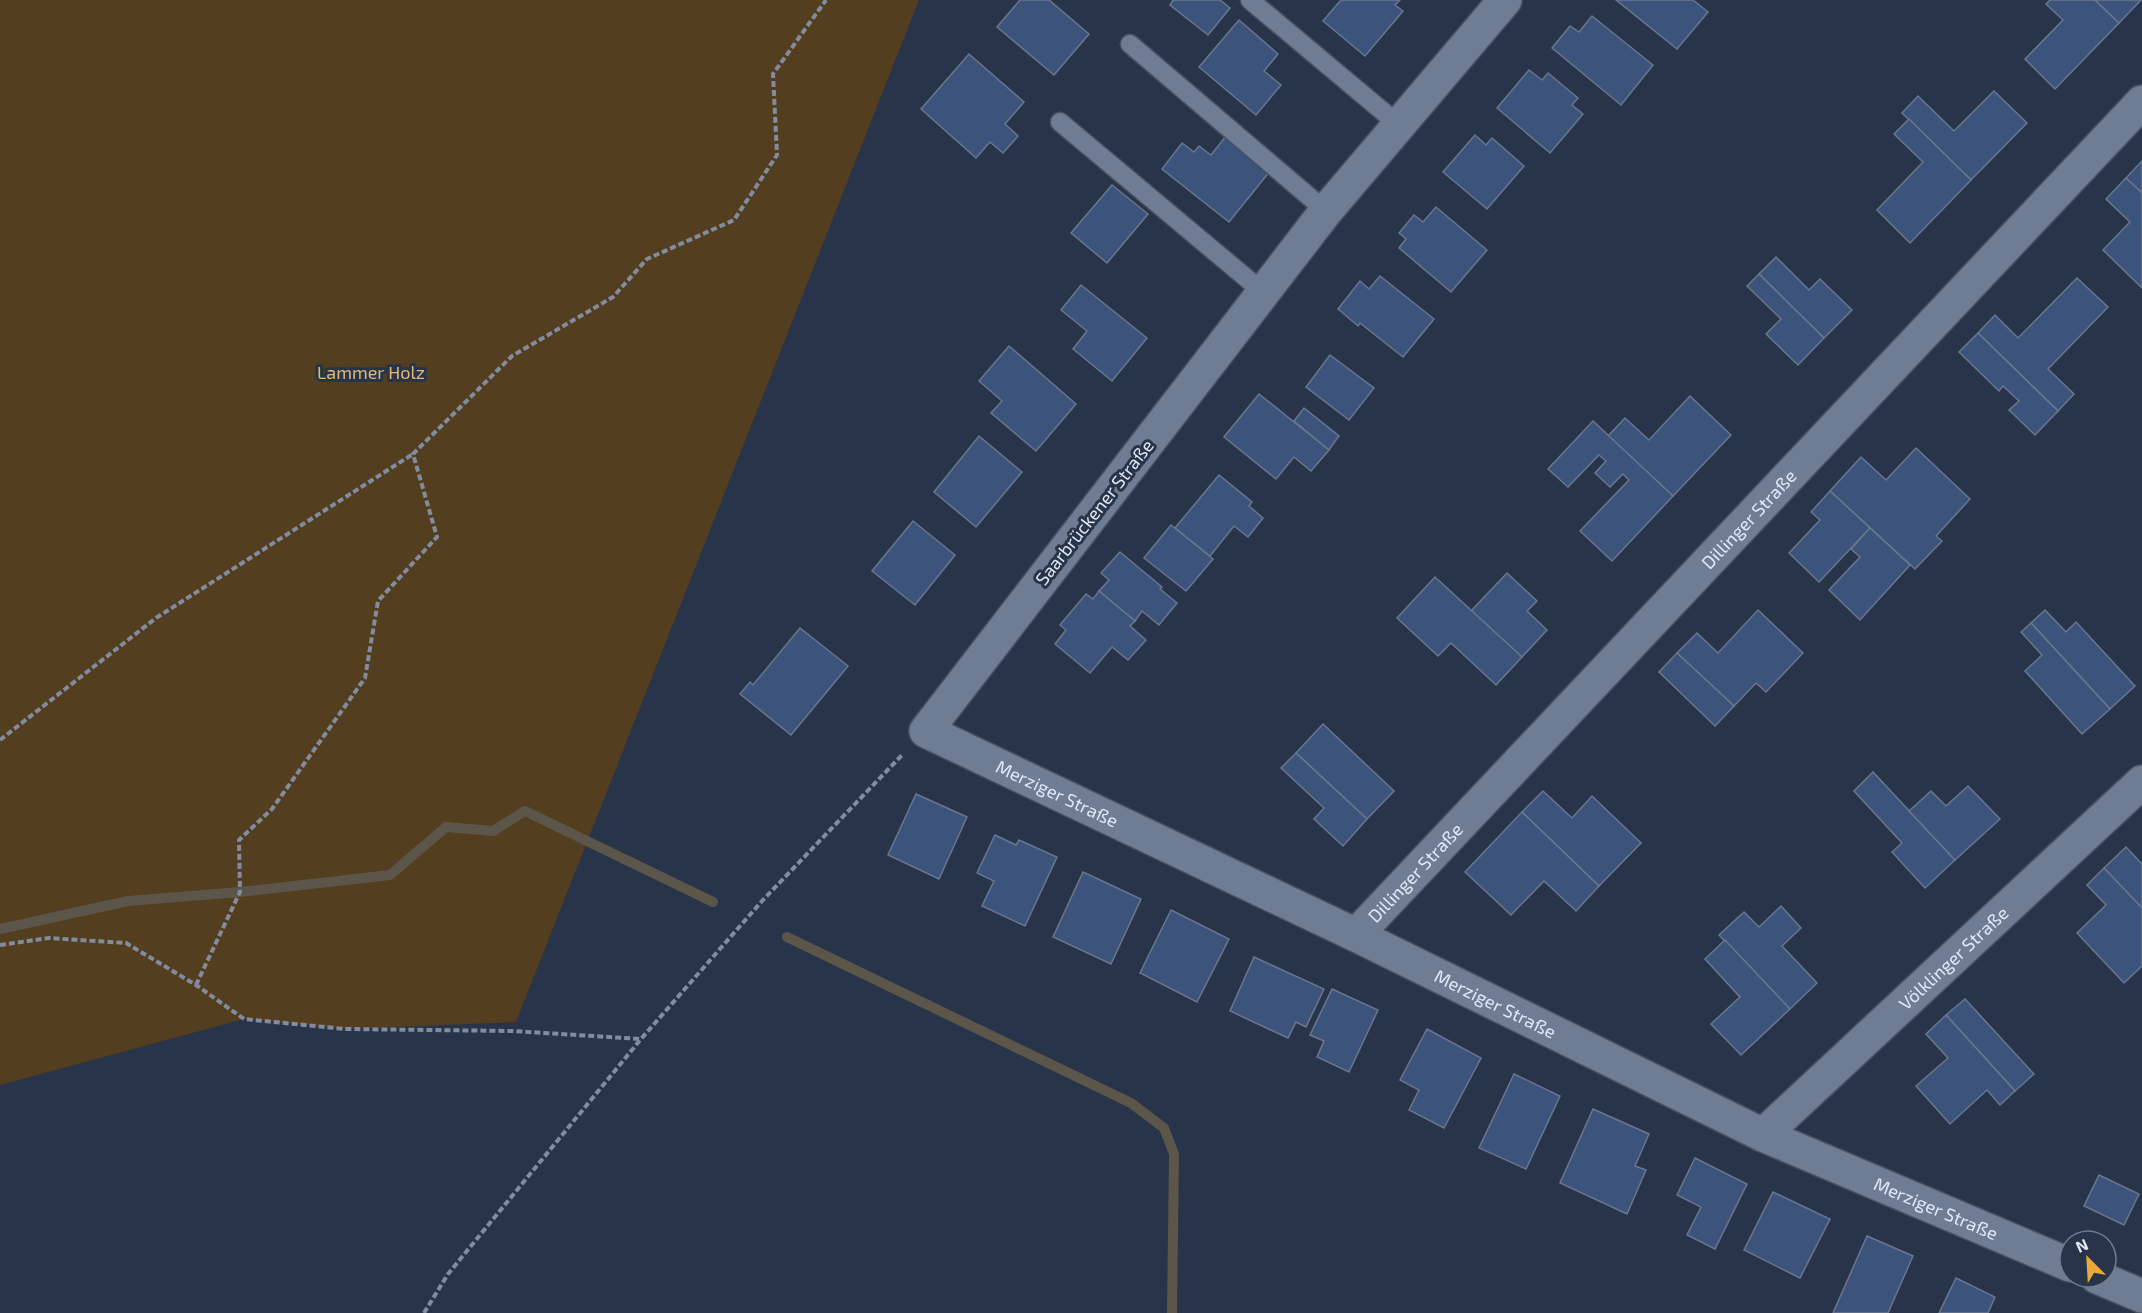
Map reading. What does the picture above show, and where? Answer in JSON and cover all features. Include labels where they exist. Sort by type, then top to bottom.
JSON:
[{"type":"street","name":"Saarbrückener Straße","points":[[926,731],[1326,212],[1505,0]]},
{"type":"street","name":"Dillinger Straße","points":[[1356,935],[2142,102]]},
{"type":"street","name":"Merziger Straße","points":[[926,731],[1356,935],[1763,1135],[2058,1260]]},
{"type":"street","name":"Völklinger Straße","points":[[1763,1135],[2142,782]]},
{"type":"street","points":[[2118,1286],[2142,1296]]},
{"type":"lane","points":[[1251,0],[1399,125]]},
{"type":"lane","points":[[1130,44],[1326,212]]},
{"type":"lane","points":[[1060,122],[1263,292]]},
{"type":"path","points":[[0,740],[156,618],[413,454],[512,356],[613,297],[647,259],[734,220],[777,155],[773,74],[826,0]]},
{"type":"path","points":[[196,985],[240,892],[239,840],[272,808],[365,678],[378,601],[437,537],[413,454]]},
{"type":"path","points":[[424,1313],[448,1274],[641,1039],[762,901],[926,731]]},
{"type":"path","points":[[0,945],[49,938],[126,943],[196,985],[244,1019],[345,1029],[513,1031],[641,1039]]},
{"type":"green space","name":"Lammer Holz","points":[[0,0],[919,0],[516,1022],[345,1029],[244,1019],[0,1085]]},
{"type":"building","points":[[1020,0],[1049,0],[1089,34],[1054,75],[997,27]]},
{"type":"building","points":[[1173,0],[1220,0],[1230,8],[1208,35],[1170,5]]},
{"type":"building","points":[[1341,0],[1400,0],[1395,5],[1403,11],[1365,56],[1323,21]]},
{"type":"building","points":[[1616,0],[1693,0],[1708,12],[1677,49]]},
{"type":"building","points":[[2050,0],[2095,0],[2119,23],[2055,89],[2025,59],[2063,20],[2046,4]]},
{"type":"building","points":[[2095,0],[2141,0],[2119,23]]},
{"type":"building","points":[[1592,16],[1653,65],[1621,105],[1552,48],[1570,26],[1579,32]]},
{"type":"building","points":[[1239,20],[1278,54],[1264,71],[1281,85],[1256,115],[1199,67]]},
{"type":"building","points":[[969,54],[1024,102],[1005,124],[1018,136],[1003,153],[990,142],[976,158],[921,109]]},
{"type":"building","points":[[1529,70],[1542,80],[1548,73],[1578,98],[1572,105],[1583,114],[1550,153],[1497,108]]},
{"type":"building","points":[[1994,91],[2027,123],[1971,180],[1902,113],[1918,96],[1954,131]]},
{"type":"building","points":[[1909,119],[1971,180],[1910,243],[1877,210],[1923,162],[1894,134]]},
{"type":"building","points":[[1475,135],[1486,145],[1492,138],[1524,166],[1487,209],[1443,172]]},
{"type":"building","points":[[1226,136],[1270,171],[1229,222],[1162,169],[1182,143],[1194,152],[1199,146],[1211,155]]},
{"type":"building","points":[[2142,161],[2142,193],[2126,178]]},
{"type":"building","points":[[2126,178],[2142,193],[2142,288],[2103,250],[2130,222],[2106,199]]},
{"type":"building","points":[[1112,185],[1148,214],[1107,263],[1071,233]]},
{"type":"building","points":[[1436,207],[1487,250],[1451,292],[1399,248],[1406,239],[1399,233],[1414,215],[1423,222]]},
{"type":"building","points":[[1776,257],[1809,290],[1820,279],[1852,310],[1824,338],[1759,274]]},
{"type":"building","points":[[1759,274],[1824,338],[1798,365],[1766,334],[1781,319],[1747,286]]},
{"type":"building","points":[[1380,276],[1434,319],[1403,357],[1360,323],[1358,326],[1338,309],[1360,281],[1369,289]]},
{"type":"building","points":[[2077,278],[2108,307],[2048,369],[2074,394],[2058,411],[1978,333],[1995,315],[2018,338]]},
{"type":"building","points":[[1081,285],[1147,338],[1112,381],[1073,349],[1087,331],[1061,310]]},
{"type":"building","points":[[1978,333],[2058,411],[2035,435],[2009,410],[2019,401],[2003,386],[1999,391],[1959,352]]},
{"type":"building","points":[[1009,346],[1076,404],[1036,451],[991,413],[1002,401],[979,381]]},
{"type":"building","points":[[1330,355],[1374,388],[1349,420],[1306,387]]},
{"type":"building","points":[[1259,394],[1329,450],[1311,471],[1294,457],[1276,479],[1224,437]]},
{"type":"building","points":[[1690,396],[1731,435],[1673,496],[1608,436],[1625,418],[1649,440]]},
{"type":"building","points":[[1304,408],[1339,436],[1329,450],[1294,421]]},
{"type":"building","points":[[1593,421],[1673,496],[1612,561],[1580,531],[1629,480],[1623,474],[1610,487],[1595,473],[1606,461],[1599,455],[1568,487],[1548,469]]},
{"type":"building","points":[[979,436],[1022,472],[976,527],[934,492]]},
{"type":"building","points":[[1916,448],[1970,499],[1936,536],[1942,541],[1915,569],[1830,491],[1861,457],[1886,480]]},
{"type":"building","points":[[1219,475],[1252,502],[1249,506],[1263,518],[1248,537],[1234,526],[1210,556],[1175,528]]},
{"type":"building","points":[[1830,491],[1870,528],[1819,582],[1789,553],[1820,520],[1811,512]]},
{"type":"building","points":[[913,521],[955,555],[915,605],[872,571]]},
{"type":"building","points":[[1171,525],[1213,559],[1186,591],[1144,558]]},
{"type":"building","points":[[1870,528],[1910,565],[1860,620],[1829,590],[1860,557],[1851,549]]},
{"type":"building","points":[[1120,552],[1162,587],[1160,589],[1177,603],[1159,625],[1142,611],[1135,621],[1099,591],[1109,580],[1101,573]]},
{"type":"building","points":[[1507,573],[1537,601],[1527,611],[1547,630],[1522,657],[1471,611]]},
{"type":"building","points":[[1435,577],[1522,657],[1496,685],[1451,643],[1438,656],[1397,618]]},
{"type":"building","points":[[1099,591],[1135,621],[1130,626],[1146,640],[1128,660],[1112,647],[1090,673],[1055,644],[1066,630],[1060,625],[1086,594],[1093,599]]},
{"type":"building","points":[[1758,610],[1803,653],[1766,692],[1756,683],[1734,706],[1677,653],[1697,633],[1718,653]]},
{"type":"building","points":[[2045,610],[2066,632],[2076,622],[2135,686],[2110,709],[2031,623]]},
{"type":"building","points":[[2031,623],[2110,709],[2082,734],[2025,671],[2042,655],[2021,632]]},
{"type":"building","points":[[800,628],[848,666],[791,735],[740,694],[750,682],[753,685]]},
{"type":"building","points":[[1677,653],[1734,706],[1715,726],[1659,672]]},
{"type":"building","points":[[1323,724],[1394,791],[1367,819],[1296,753]]},
{"type":"building","points":[[1296,753],[1367,819],[1343,846],[1314,819],[1324,808],[1281,768]]},
{"type":"building","points":[[1873,772],[1955,860],[1925,888],[1892,852],[1902,843],[1854,791]]},
{"type":"building","points":[[1968,786],[2000,819],[1955,860],[1909,811],[1931,791],[1946,806]]},
{"type":"building","points":[[1543,791],[1572,818],[1592,796],[1641,843],[1599,886],[1522,812]]},
{"type":"building","points":[[916,794],[967,817],[939,879],[888,855]]},
{"type":"building","points":[[1522,812],[1599,886],[1576,911],[1544,881],[1511,915],[1465,872]]},
{"type":"building","points":[[995,835],[1016,845],[1019,840],[1057,857],[1025,926],[982,906],[994,881],[977,873]]},
{"type":"building","points":[[2126,847],[2142,864],[2142,908],[2104,868]]},
{"type":"building","points":[[2104,868],[2142,908],[2142,966],[2124,983],[2077,933],[2106,905],[2087,885]]},
{"type":"building","points":[[1083,872],[1141,899],[1111,964],[1053,937]]},
{"type":"building","points":[[1781,906],[1801,928],[1782,946],[1817,983],[1790,1009],[1719,935],[1744,912],[1759,927]]},
{"type":"building","points":[[1171,910],[1229,939],[1197,1002],[1140,973]]},
{"type":"building","points":[[1725,940],[1790,1009],[1741,1055],[1711,1024],[1740,997],[1705,959]]},
{"type":"building","points":[[1254,957],[1324,989],[1306,1027],[1296,1022],[1288,1038],[1230,1011]]},
{"type":"building","points":[[1332,989],[1378,1010],[1349,1072],[1317,1057],[1324,1041],[1310,1035]]},
{"type":"building","points":[[1965,999],[2034,1074],[2015,1091],[1946,1015]]},
{"type":"building","points":[[1946,1015],[2015,1091],[2000,1105],[1987,1090],[1950,1124],[1916,1086],[1948,1058],[1926,1034]]},
{"type":"building","points":[[1427,1029],[1481,1058],[1444,1128],[1409,1110],[1419,1090],[1400,1080]]},
{"type":"building","points":[[1514,1074],[1560,1096],[1526,1169],[1479,1148]]},
{"type":"building","points":[[1593,1109],[1649,1134],[1635,1166],[1646,1170],[1627,1214],[1560,1183]]},
{"type":"building","points":[[1695,1158],[1747,1184],[1715,1249],[1687,1235],[1701,1207],[1677,1195]]},
{"type":"building","points":[[2099,1175],[2139,1194],[2124,1225],[2084,1206]]},
{"type":"building","points":[[1773,1192],[1830,1219],[1800,1278],[1744,1250]]},
{"type":"building","points":[[1867,1236],[1913,1256],[1888,1313],[1833,1313]]},
{"type":"building","points":[[1956,1278],[1995,1297],[1988,1313],[1939,1313]]},
{"type":"waterway","points":[[0,929],[128,901],[240,892],[390,875],[446,827],[493,831],[525,811],[713,902]]},
{"type":"waterway","points":[[787,937],[1131,1103],[1164,1128],[1174,1154],[1172,1313]]}]
